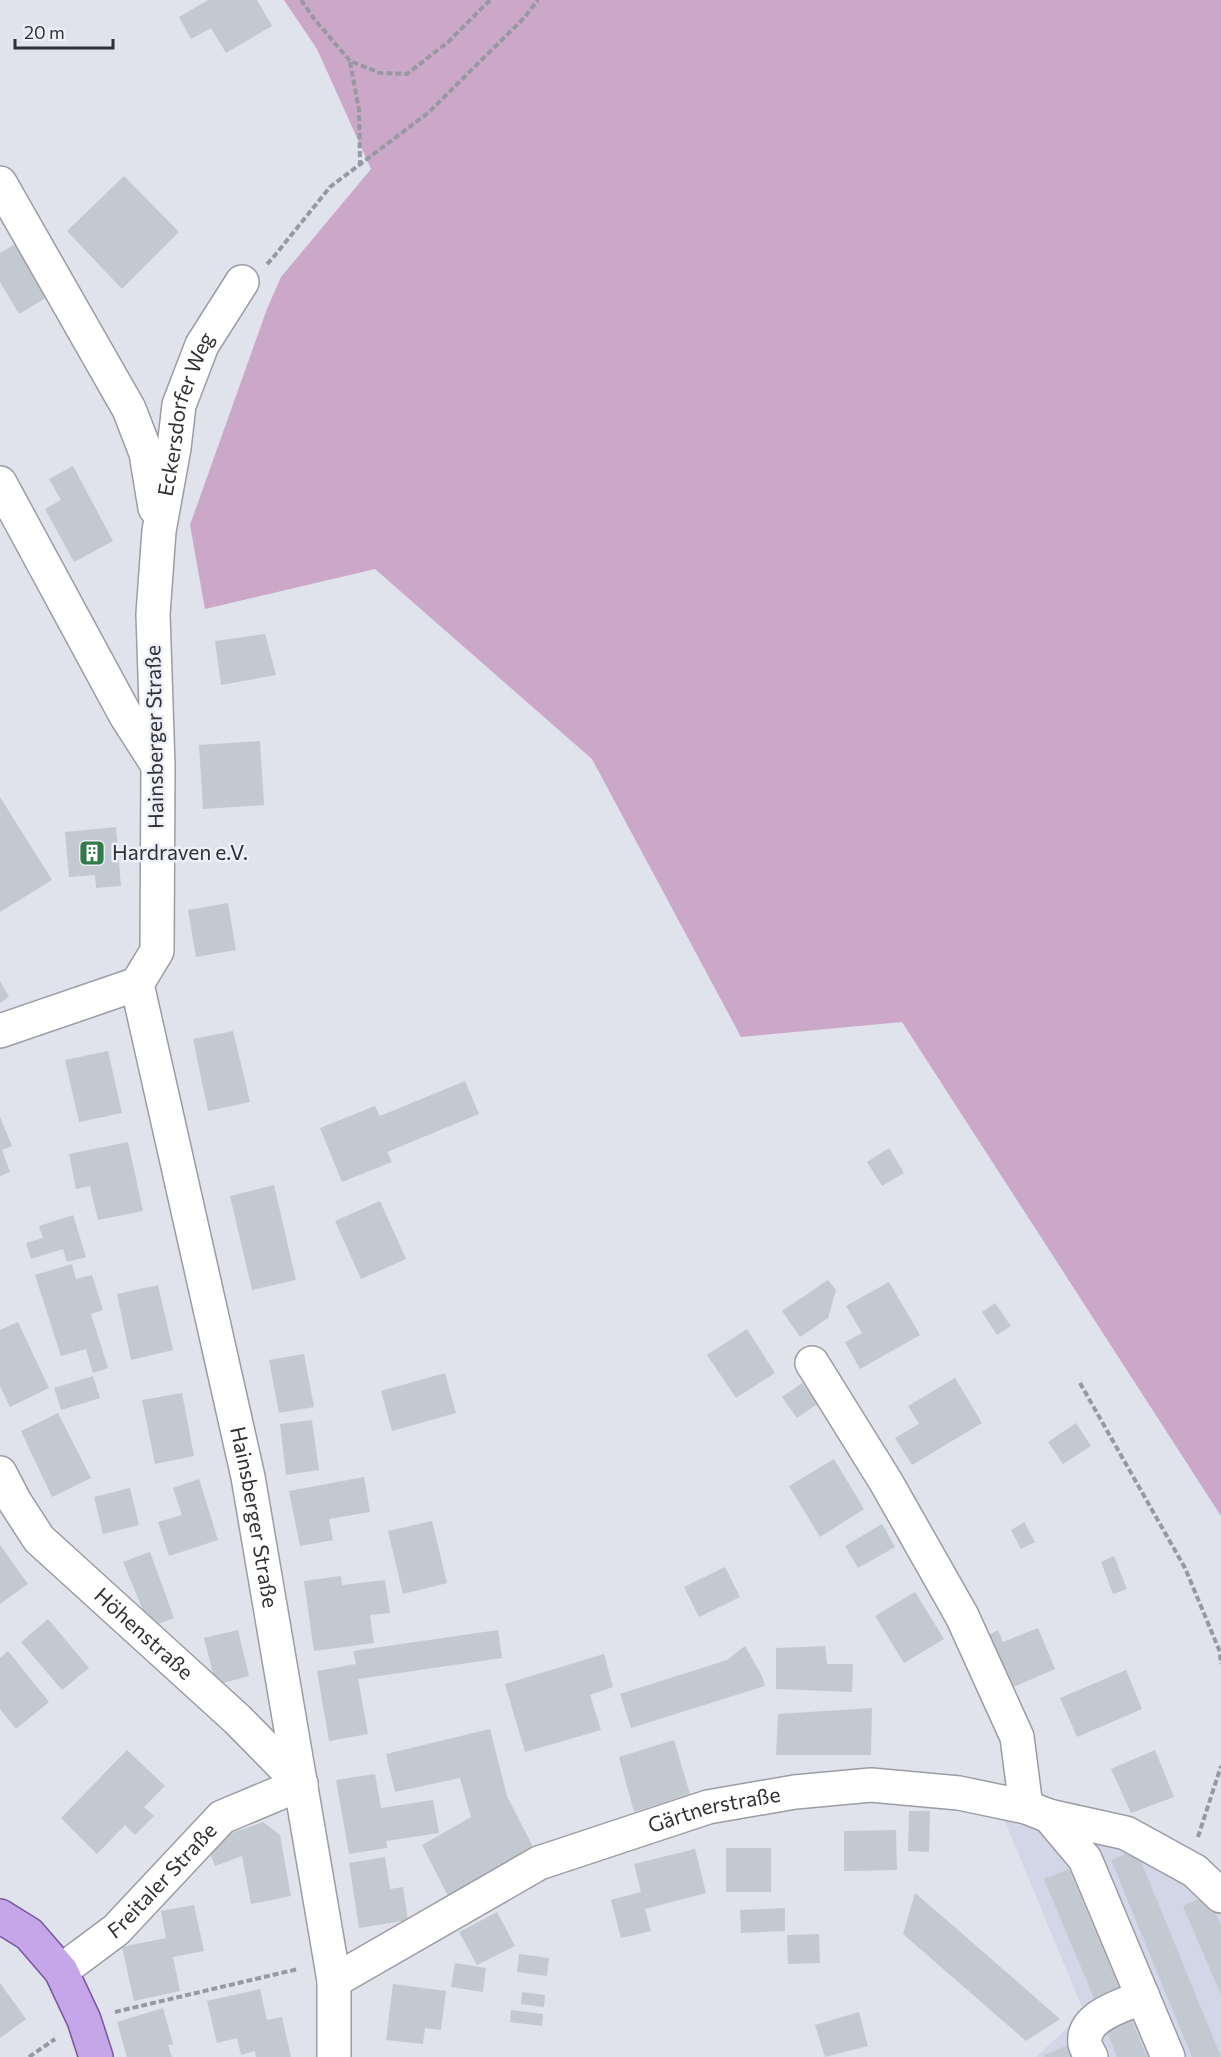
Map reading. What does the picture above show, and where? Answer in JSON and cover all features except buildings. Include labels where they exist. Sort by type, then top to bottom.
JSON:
[{"type":"main road","points":[[0,1916],[29,1934],[61,1971],[84,2020],[96,2057]]},
{"type":"street","points":[[0,183],[129,409],[146,453],[158,544]]},
{"type":"street","name":"Eckersdorfer Weg","points":[[158,544],[179,405],[202,345],[242,282]]},
{"type":"street","points":[[0,483],[125,714],[158,766]]},
{"type":"street","name":"Hainsberger Straße","points":[[158,544],[153,614],[158,766],[157,951],[137,984],[248,1477],[334,1981],[334,2057]]},
{"type":"street","points":[[0,1031],[137,984]]},
{"type":"street","points":[[812,1363],[886,1482],[962,1616],[1017,1737],[1037,1812],[1085,1859],[1168,2057]]},
{"type":"street","name":"Höhenstraße","points":[[0,1473],[15,1502],[39,1539],[237,1719],[301,1784]]},
{"type":"street","name":"Freitaler Straße","points":[[61,1971],[116,1930],[222,1816],[301,1784]]},
{"type":"street","name":"Gärtnerstraße","points":[[334,1981],[539,1863],[708,1807],[795,1791],[871,1785],[959,1792],[1126,1833],[1195,1871],[1221,1896]]},
{"type":"street","points":[[1091,2057],[1085,2043],[1090,2024],[1100,2016],[1143,1997]]},
{"type":"path","points":[[301,0],[350,61],[380,73],[408,74],[448,42],[490,0]]},
{"type":"path","points":[[242,282],[272,260],[330,187],[428,113],[524,18],[538,0]]},
{"type":"path","points":[[350,61],[359,110],[360,164]]},
{"type":"path","points":[[1080,1383],[1185,1568],[1220,1652],[1221,1664]]},
{"type":"path","points":[[1197,1839],[1221,1767]]},
{"type":"path","points":[[84,2020],[294,1970]]},
{"type":"path","points":[[29,2057],[57,2038]]},
{"type":"shaded area","points":[[284,0],[1221,0],[1221,1516],[902,1022],[741,1037],[592,759],[375,569],[205,609],[190,525],[267,309],[281,277],[371,169],[317,49]]},
{"type":"shaded area","points":[[1004,1819],[1122,1842],[1221,1886],[1221,2057],[1036,2057],[1084,2012]]},
{"type":"place","name":"Hardraven e.V.","points":[[92,853]]}]
